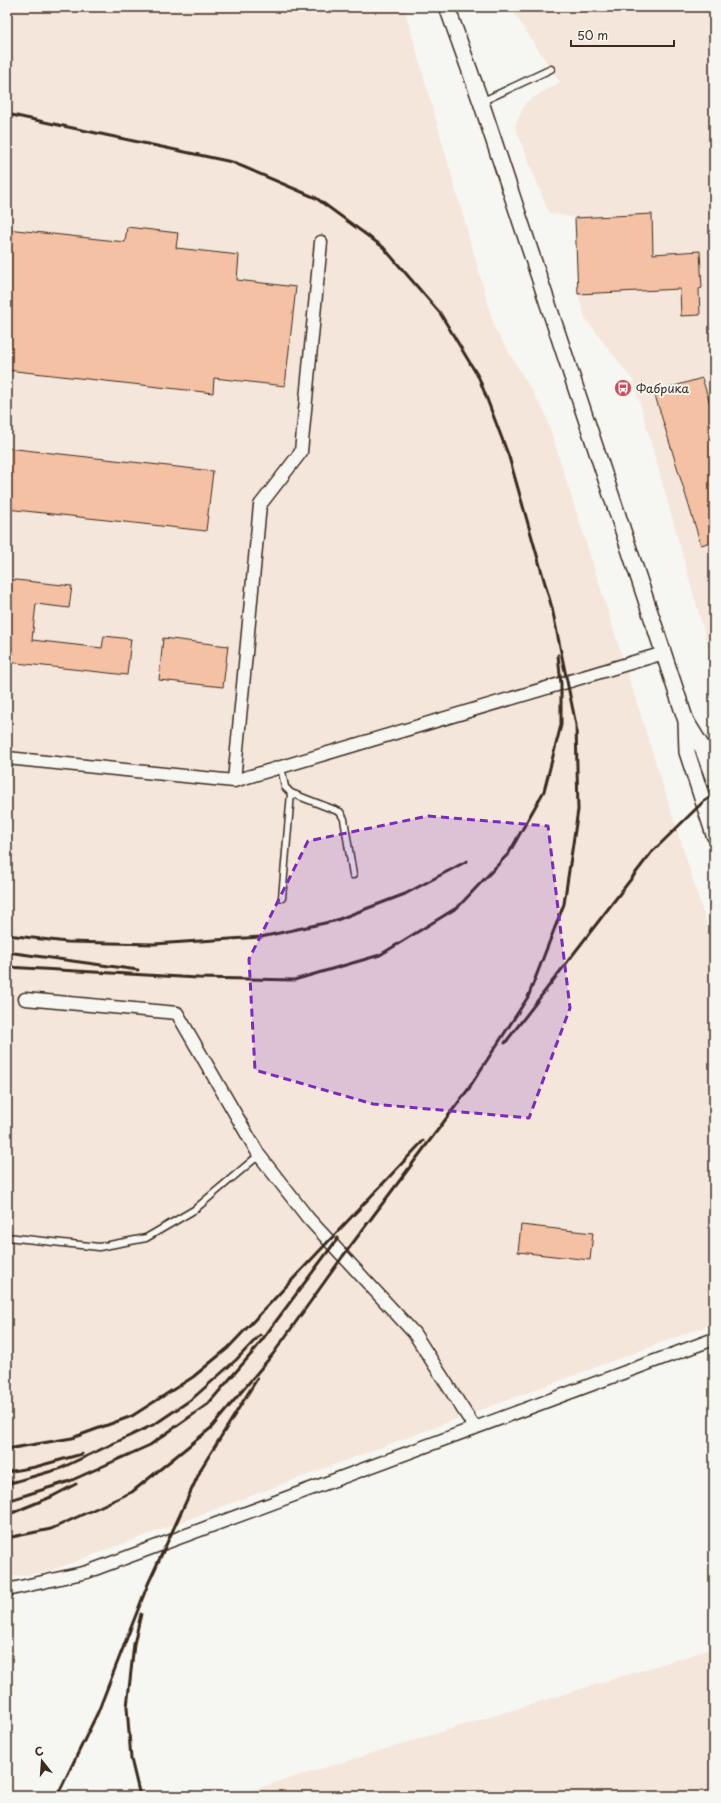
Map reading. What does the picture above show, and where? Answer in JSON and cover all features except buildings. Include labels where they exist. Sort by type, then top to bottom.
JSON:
[{"type":"street","points":[[447,7],[482,102],[686,721],[702,747],[714,780]]},
{"type":"street","points":[[234,781],[260,505],[301,452],[321,242]]},
{"type":"street","points":[[7,758],[234,781],[664,653]]},
{"type":"street","points":[[686,721],[687,752],[714,835]]},
{"type":"street","points":[[25,999],[177,1012],[259,1155],[308,1218],[414,1333],[475,1428]]},
{"type":"street","points":[[7,1590],[87,1572],[714,1339]]},
{"type":"lane","points":[[482,102],[551,69]]},
{"type":"lane","points":[[281,767],[285,787],[291,793],[340,812],[344,820],[353,875]]},
{"type":"lane","points":[[282,898],[291,793]]},
{"type":"lane","points":[[7,1237],[99,1247],[146,1238],[194,1210],[259,1155]]},
{"type":"highlighted area","points":[[428,816],[548,826],[570,1008],[529,1118],[373,1104],[255,1070],[249,959],[308,841]]},
{"type":"shaded area","points":[[7,7],[404,7],[495,329],[545,413],[714,947],[714,1323],[47,1572],[7,1577]]},
{"type":"shaded area","points":[[510,7],[714,7],[714,667],[634,382],[585,318],[578,294],[575,218],[549,213],[515,126],[526,102],[560,82]]},
{"type":"shaded area","points":[[714,1648],[714,1796],[233,1796]]},
{"type":"railway","points":[[7,114],[232,162],[316,198],[383,247],[440,313],[479,378],[509,457],[552,608],[576,725],[578,810],[564,904],[528,997],[467,1091]]},
{"type":"railway","points":[[7,967],[198,978],[294,980],[380,955],[458,907],[509,853],[544,791],[561,725],[561,684],[558,655]]},
{"type":"railway","points":[[505,1043],[651,853],[703,802],[714,795]]},
{"type":"railway","points":[[7,935],[67,942],[154,944],[261,937],[334,921],[405,894],[467,861]]},
{"type":"railway","points":[[7,952],[138,970]]},
{"type":"railway","points":[[7,1538],[51,1529],[132,1492],[211,1428],[273,1354],[343,1256],[470,1087]]},
{"type":"railway","points":[[7,1449],[72,1438],[132,1416],[193,1377],[228,1348],[423,1141]]},
{"type":"railway","points":[[7,1501],[70,1481],[150,1445],[208,1404],[253,1352],[338,1238]]},
{"type":"railway","points":[[7,1484],[59,1469],[155,1424],[192,1399],[236,1360],[260,1335]]},
{"type":"railway","points":[[56,1796],[98,1712],[148,1584],[202,1467],[257,1379]]},
{"type":"railway","points":[[7,1472],[35,1467],[82,1454]]},
{"type":"railway","points":[[7,1515],[51,1497],[76,1484]]},
{"type":"railway","points":[[140,1796],[131,1759],[127,1707],[134,1644],[141,1614]]},
{"type":"place","name":"Фабрика","points":[[623,388]]}]
